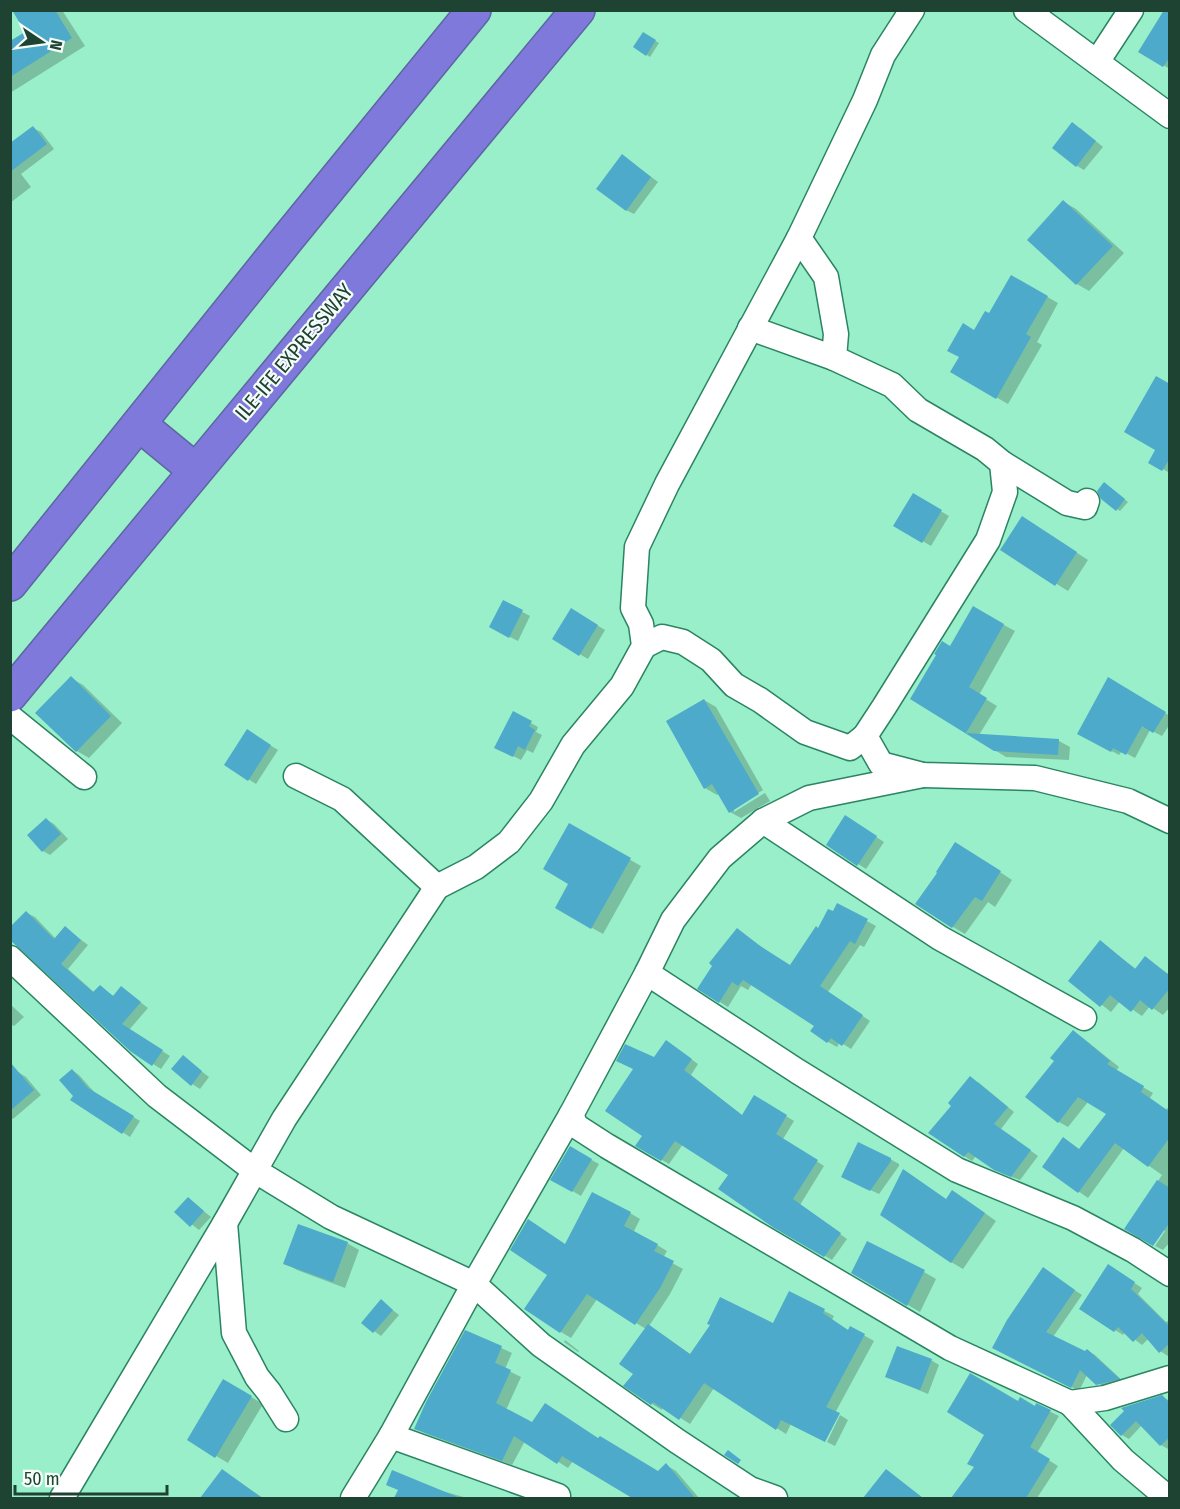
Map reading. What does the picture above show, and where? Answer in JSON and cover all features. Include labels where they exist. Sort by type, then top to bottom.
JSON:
[{"type":"highway","points":[[10,584],[474,10]]},
{"type":"highway","name":"ILE-IFE EXPRESSWAY","points":[[14,683],[195,470],[578,10]]},
{"type":"highway","points":[[139,424],[195,470]]},
{"type":"street","points":[[644,646],[641,624],[633,608],[637,547],[667,484],[799,238],[865,100],[883,55],[912,10]]},
{"type":"street","points":[[1026,10],[1170,116]]},
{"type":"street","points":[[1097,62],[1131,10]]},
{"type":"street","points":[[799,238],[826,277],[836,334],[834,358]]},
{"type":"street","points":[[750,328],[834,358],[892,385],[918,410],[985,449],[1002,463],[1067,503],[1085,507],[1087,501]]},
{"type":"street","points":[[62,1498],[284,1119],[437,887],[476,867],[509,842],[541,801],[573,745],[622,686],[644,646],[662,636],[683,642],[711,660],[734,685],[760,700],[805,732],[850,748],[865,736],[988,540],[1005,492],[1002,463]]},
{"type":"street","points":[[10,717],[84,777]]},
{"type":"street","points":[[865,736],[881,764],[923,775]]},
{"type":"street","points":[[353,1498],[392,1436],[474,1284],[571,1115],[673,920],[720,858],[763,821],[808,798],[923,775],[1035,778],[1128,801],[1170,821]]},
{"type":"street","points":[[296,776],[342,799],[437,887]]},
{"type":"street","points":[[763,821],[940,938],[1084,1018]]},
{"type":"street","points":[[10,958],[157,1096],[254,1170],[332,1216],[474,1284],[541,1345],[677,1442],[750,1489],[775,1498]]},
{"type":"street","points":[[647,973],[797,1071],[957,1170],[1073,1218],[1133,1250],[1170,1274]]},
{"type":"street","points":[[571,1115],[576,1126],[608,1146],[950,1348],[1070,1403],[1123,1460],[1168,1498]]},
{"type":"street","points":[[225,1223],[234,1333],[257,1377],[286,1419]]},
{"type":"street","points":[[1070,1403],[1105,1398],[1170,1378]]},
{"type":"street","points":[[392,1436],[558,1496]]},
{"type":"building","points":[[12,10],[55,10],[72,38],[10,77],[10,41],[25,32]]},
{"type":"building","points":[[1164,10],[1170,10],[1170,57],[1163,67],[1138,52]]},
{"type":"building","points":[[643,32],[656,40],[646,56],[633,47]]},
{"type":"building","points":[[1072,122],[1096,141],[1076,167],[1052,148]]},
{"type":"building","points":[[33,126],[47,144],[10,172],[10,143]]},
{"type":"building","points":[[622,154],[651,177],[626,211],[596,189]]},
{"type":"building","points":[[1063,200],[1113,246],[1076,285],[1027,240]]},
{"type":"building","points":[[1011,275],[1048,296],[1026,334],[1031,337],[996,399],[950,372],[959,357],[947,351],[963,323],[974,330],[985,311],[989,313]]},
{"type":"building","points":[[1156,376],[1170,384],[1170,458],[1162,471],[1148,463],[1155,450],[1124,432]]},
{"type":"building","points":[[1104,482],[1125,499],[1116,511],[1101,499],[1097,491]]},
{"type":"building","points":[[913,493],[942,510],[922,543],[893,526]]},
{"type":"building","points":[[1022,516],[1077,552],[1055,586],[1000,550]]},
{"type":"building","points":[[503,600],[523,610],[509,638],[489,627]]},
{"type":"building","points":[[973,606],[1004,624],[969,687],[987,698],[966,733],[1059,739],[1058,755],[994,751],[910,699],[942,641],[950,646]]},
{"type":"building","points":[[571,608],[598,625],[579,656],[552,639]]},
{"type":"building","points":[[71,676],[111,716],[76,752],[35,713]]},
{"type":"building","points":[[1108,677],[1166,712],[1153,733],[1142,726],[1126,755],[1113,748],[1111,752],[1077,734]]},
{"type":"building","points":[[704,699],[759,794],[729,813],[712,784],[704,789],[666,721]]},
{"type":"building","points":[[513,711],[532,721],[529,726],[535,730],[525,750],[518,746],[513,757],[494,748]]},
{"type":"building","points":[[247,729],[271,745],[248,781],[224,765]]},
{"type":"building","points":[[845,815],[877,836],[857,866],[826,845]]},
{"type":"building","points":[[46,818],[61,834],[42,852],[27,835]]},
{"type":"building","points":[[569,823],[631,858],[591,929],[555,908],[568,884],[543,869]]},
{"type":"building","points":[[955,842],[1001,871],[982,901],[975,897],[952,928],[915,904]]},
{"type":"building","points":[[837,903],[868,919],[855,944],[850,941],[820,986],[863,1015],[842,1046],[831,1038],[827,1043],[810,1031],[814,1026],[743,980],[738,986],[732,982],[719,1003],[697,989],[712,966],[709,963],[737,928],[790,965],[816,926],[818,928],[828,909],[833,911]]},
{"type":"building","points":[[26,911],[54,939],[65,926],[81,940],[61,964],[93,992],[100,985],[113,996],[121,986],[141,1002],[122,1024],[163,1050],[152,1066],[130,1051],[10,940],[10,927]]},
{"type":"building","points":[[1100,940],[1135,969],[1145,956],[1170,976],[1170,988],[1152,1010],[1140,1000],[1131,1012],[1110,995],[1100,1007],[1068,981]]},
{"type":"building","points":[[1073,1030],[1110,1061],[1107,1064],[1144,1086],[1141,1092],[1170,1112],[1170,1137],[1148,1167],[1115,1143],[1078,1193],[1042,1167],[1063,1137],[1079,1149],[1106,1114],[1078,1097],[1058,1123],[1025,1097],[1054,1061],[1050,1058]]},
{"type":"building","points":[[666,1040],[692,1059],[684,1070],[742,1115],[754,1095],[787,1115],[776,1134],[818,1160],[793,1199],[841,1233],[824,1257],[774,1228],[718,1189],[728,1175],[675,1141],[661,1161],[635,1146],[642,1136],[605,1111],[633,1069],[616,1061],[625,1044],[654,1057]]},
{"type":"building","points":[[183,1055],[202,1071],[191,1086],[171,1069]]},
{"type":"building","points":[[10,1062],[34,1090],[10,1111]]},
{"type":"building","points":[[72,1069],[88,1088],[134,1116],[122,1134],[70,1100],[73,1096],[59,1080]]},
{"type":"building","points":[[970,1076],[1008,1107],[994,1124],[1031,1150],[1011,1177],[994,1170],[968,1152],[964,1157],[928,1133],[951,1106],[948,1103]]},
{"type":"building","points":[[858,1142],[891,1158],[870,1191],[841,1177]]},
{"type":"building","points":[[570,1146],[592,1159],[572,1192],[550,1180]]},
{"type":"building","points":[[903,1169],[946,1199],[952,1190],[985,1213],[951,1263],[880,1215]]},
{"type":"building","points":[[1157,1180],[1170,1188],[1170,1222],[1153,1246],[1124,1229]]},
{"type":"building","points":[[592,1192],[631,1212],[624,1226],[658,1244],[654,1251],[674,1261],[660,1288],[635,1325],[587,1294],[560,1333],[524,1309],[547,1275],[510,1250],[528,1219],[565,1244]]},
{"type":"building","points":[[188,1197],[204,1211],[190,1227],[174,1212]]},
{"type":"building","points":[[298,1224],[348,1242],[333,1282],[283,1264]]},
{"type":"building","points":[[867,1241],[925,1270],[907,1306],[851,1273]]},
{"type":"building","points":[[1108,1264],[1135,1282],[1131,1289],[1170,1327],[1170,1343],[1159,1353],[1142,1333],[1133,1342],[1118,1327],[1114,1332],[1079,1309]]},
{"type":"building","points":[[1043,1267],[1075,1290],[1046,1332],[1085,1351],[1087,1349],[1120,1379],[1096,1385],[1080,1370],[1071,1388],[992,1348],[1007,1320]]},
{"type":"building","points":[[789,1291],[825,1309],[823,1313],[848,1330],[850,1326],[865,1334],[826,1407],[840,1413],[825,1442],[781,1420],[776,1430],[704,1383],[679,1420],[653,1402],[651,1405],[623,1386],[633,1374],[619,1364],[648,1324],[690,1354],[710,1325],[707,1324],[720,1297],[773,1323]]},
{"type":"building","points":[[381,1299],[393,1310],[373,1333],[361,1323]]},
{"type":"building","points":[[465,1330],[502,1346],[495,1363],[511,1370],[496,1403],[532,1422],[545,1403],[598,1438],[600,1436],[658,1471],[666,1463],[695,1498],[632,1498],[562,1456],[557,1464],[514,1436],[502,1461],[414,1429]]},
{"type":"building","points":[[897,1346],[932,1359],[920,1390],[885,1377]]},
{"type":"building","points":[[970,1373],[1018,1401],[1020,1397],[1035,1406],[1036,1403],[1051,1410],[1030,1447],[1050,1459],[1026,1498],[951,1498],[974,1467],[967,1464],[984,1435],[947,1412]]},
{"type":"building","points":[[223,1379],[252,1396],[215,1458],[187,1440]]},
{"type":"building","points":[[1162,1395],[1170,1403],[1170,1437],[1160,1446],[1136,1421],[1121,1436],[1110,1425],[1124,1411],[1121,1408]]},
{"type":"building","points":[[728,1450],[741,1460],[738,1464],[724,1455]]},
{"type":"building","points":[[222,1469],[262,1498],[200,1498]]},
{"type":"building","points":[[886,1469],[923,1498],[863,1498]]},
{"type":"building","points":[[392,1470],[460,1498],[394,1498],[398,1490],[386,1485]]}]
